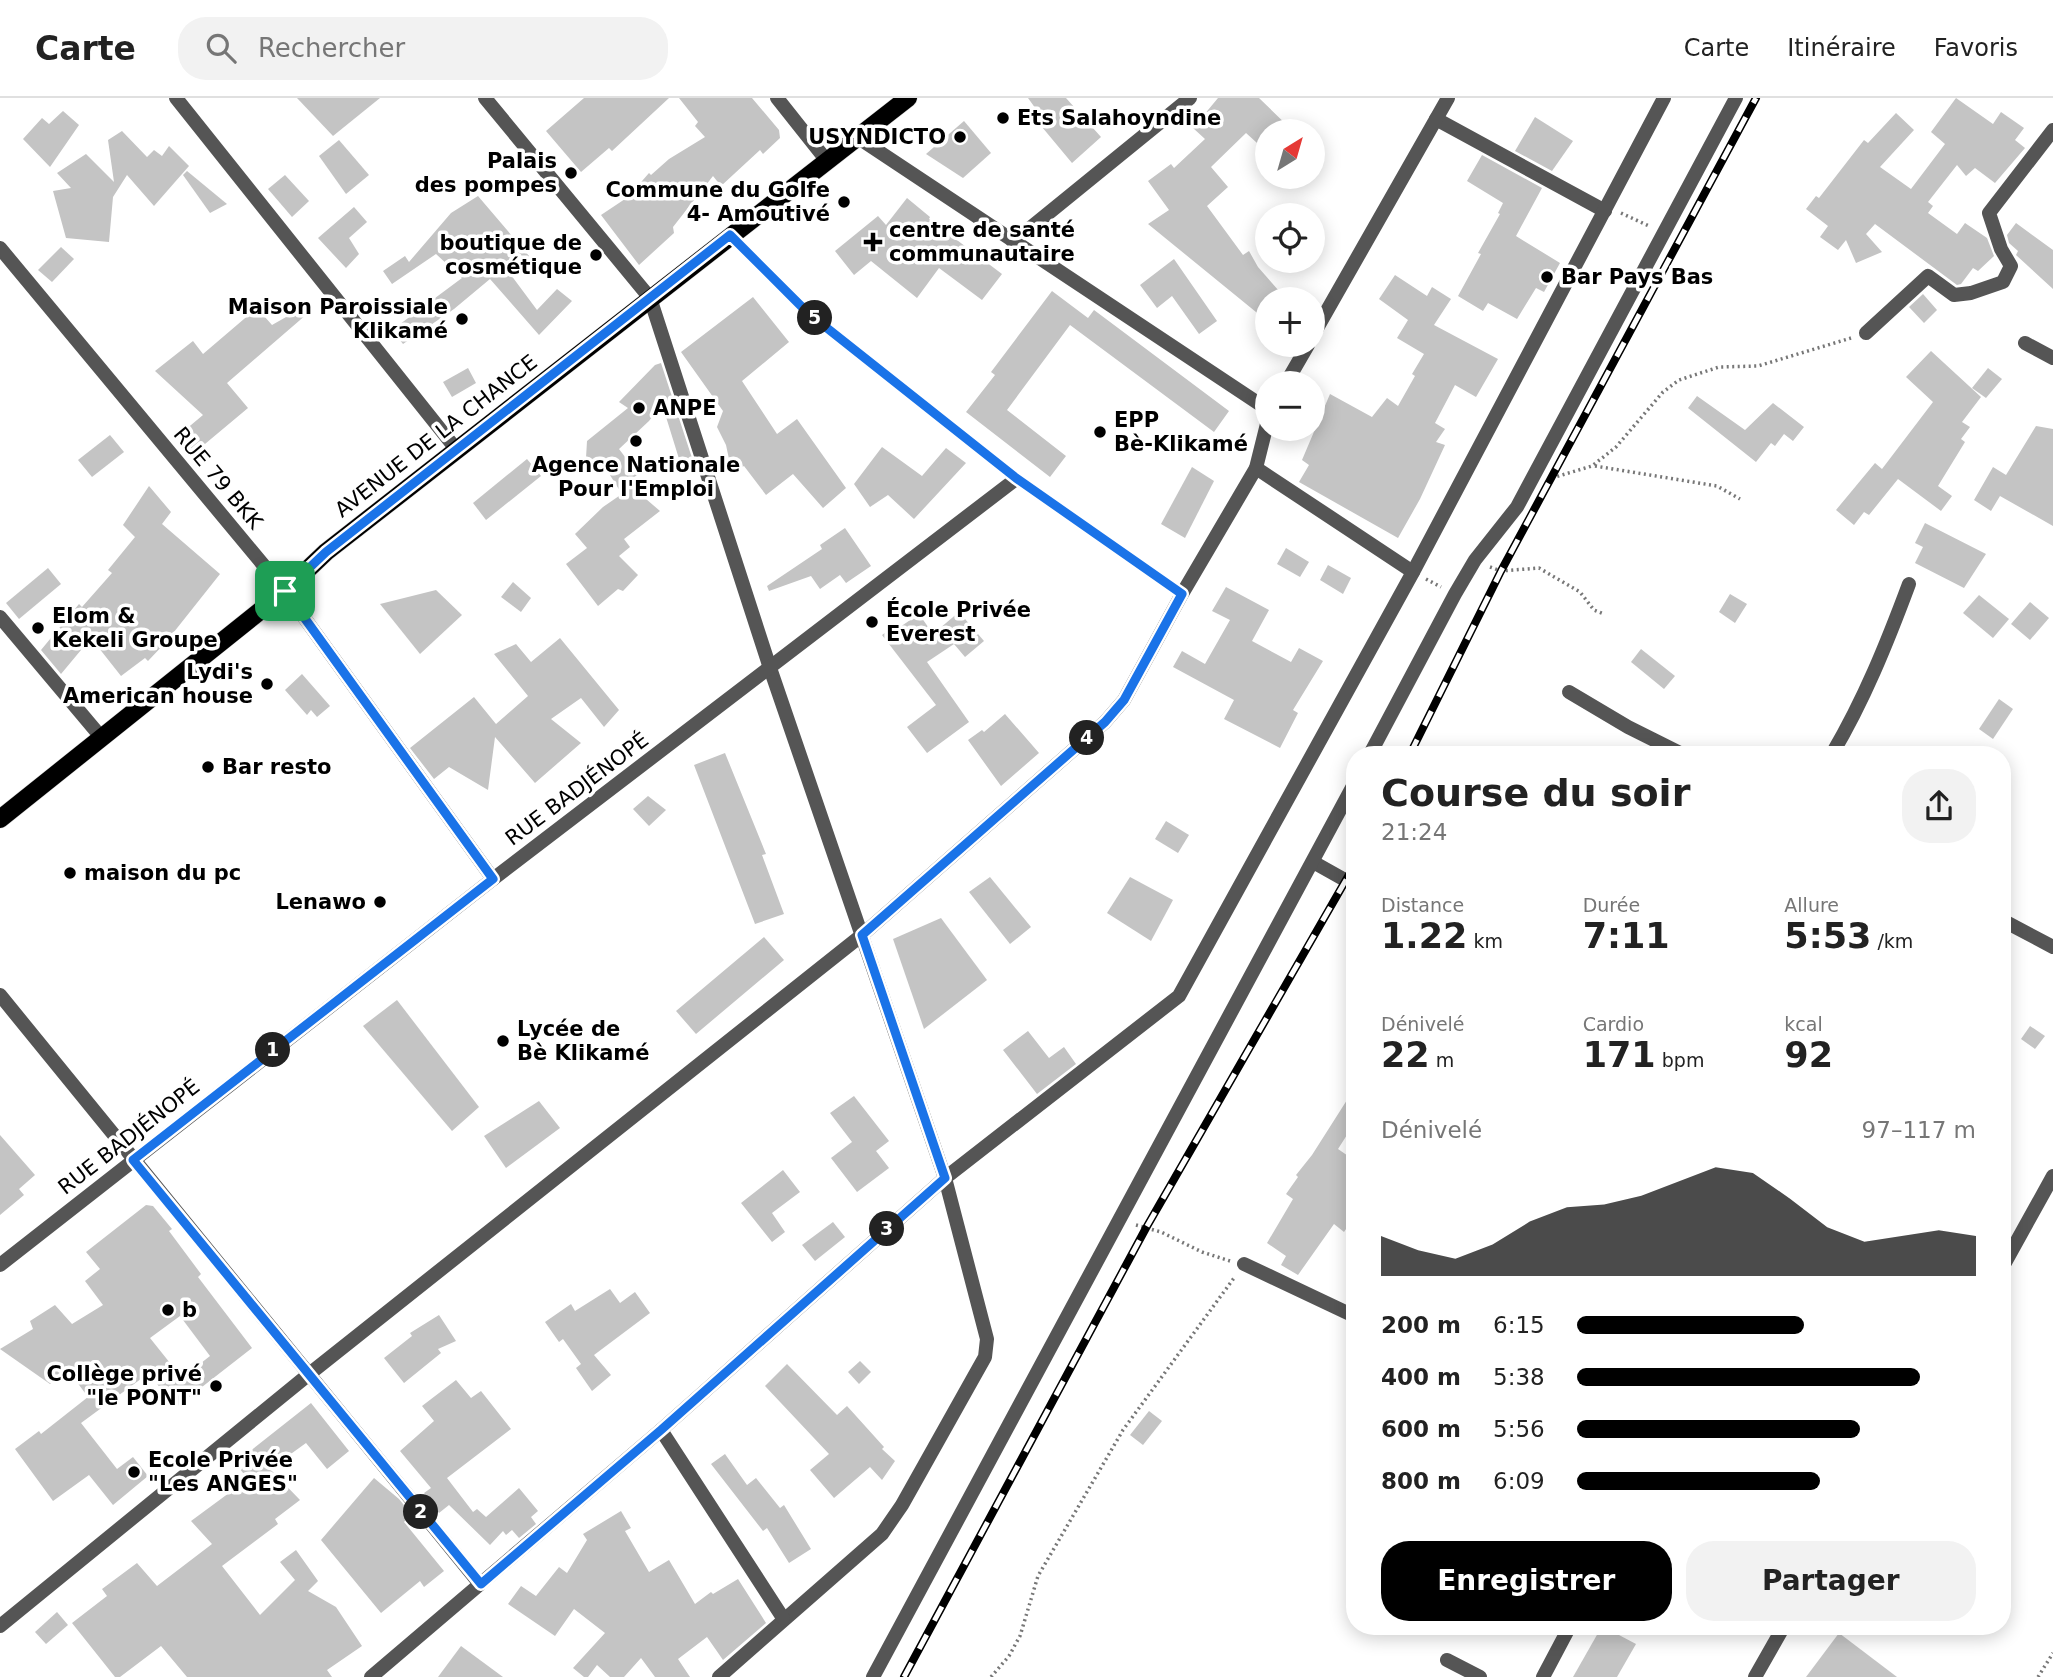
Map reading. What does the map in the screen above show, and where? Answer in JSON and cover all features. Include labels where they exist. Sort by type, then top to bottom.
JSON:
[{"type":"main road","name":"AVENUE DE LA CHANCE","points":[[0,819],[285,591],[326,552],[908,98]]},
{"type":"street","points":[[176,98],[456,449]]},
{"type":"street","points":[[485,98],[650,298],[770,668],[945,1178],[986,1339],[985,1357],[902,1505],[882,1534],[783,1618],[719,1677]]},
{"type":"street","points":[[777,98],[827,161]]},
{"type":"street","points":[[1013,242],[1190,98]]},
{"type":"street","points":[[1325,314],[1448,98]]},
{"type":"street","points":[[371,1677],[661,1430],[945,1178],[1179,996],[1413,572],[1664,98]]},
{"type":"street","points":[[1374,746],[1455,594],[1475,561],[1517,507],[1736,98]]},
{"type":"street","points":[[1436,119],[1605,211]]},
{"type":"street","points":[[1866,333],[1928,276],[1954,295],[1971,293],[2003,282],[2011,266],[2001,250],[1989,213],[2053,130]]},
{"type":"street","points":[[857,137],[1255,401]]},
{"type":"street","name":"RUE 79 BKK","points":[[0,248],[285,591],[493,879]]},
{"type":"street","points":[[2025,343],[2053,358]]},
{"type":"street","points":[[0,1626],[308,1375],[862,935],[1105,722],[1124,700],[1256,468],[1263,441]]},
{"type":"street","points":[[1256,468],[1413,572]]},
{"type":"street","name":"RUE BADJÉNOPÉ","points":[[0,1265],[493,879],[1016,478]]},
{"type":"street","points":[[1837,746],[1853,720],[1887,645],[1909,584]]},
{"type":"street","points":[[0,617],[101,737]]},
{"type":"street","points":[[1569,692],[1666,746]]},
{"type":"street","points":[[873,1677],[1346,799]]},
{"type":"street","points":[[1313,862],[1346,881]]},
{"type":"street","points":[[2011,925],[2053,947]]},
{"type":"street","points":[[0,995],[481,1584]]},
{"type":"street","points":[[2011,1243],[2053,1175]]},
{"type":"street","points":[[1244,1264],[1346,1312]]},
{"type":"street","points":[[661,1430],[783,1618]]},
{"type":"street","points":[[1543,1677],[1565,1635]]},
{"type":"street","points":[[1755,1677],[1779,1635]]},
{"type":"street","points":[[1447,1660],[1480,1677]]},
{"type":"path","points":[[1626,214],[1646,225]]},
{"type":"path","points":[[730,235],[808,313],[1016,478],[1182,594]]},
{"type":"path","points":[[1543,485],[1551,478],[1592,466],[1616,447],[1663,392],[1679,380],[1719,367],[1758,366],[1866,333]]},
{"type":"path","points":[[1592,466],[1717,486],[1741,499]]},
{"type":"path","points":[[1475,561],[1501,571],[1539,568],[1580,592],[1594,610],[1604,614]]},
{"type":"path","points":[[1413,572],[1455,594]]},
{"type":"path","points":[[991,1677],[1009,1656],[1020,1636],[1038,1576],[1124,1430],[1244,1264],[1220,1259],[1161,1232],[1118,1219]]},
{"type":"path","points":[[2038,1677],[2053,1653]]},
{"type":"building","points":[[297,98],[380,98],[333,136]]},
{"type":"building","points":[[584,98],[669,98],[612,151],[609,148],[581,172],[546,131]]},
{"type":"building","points":[[679,98],[752,98],[779,130],[780,138],[763,154],[760,150],[721,186],[713,176],[673,227],[674,233],[639,265],[601,215],[628,197],[649,173],[651,175],[669,159],[705,137],[695,126],[698,122]]},
{"type":"building","points":[[1028,98],[1066,98],[1101,137],[1072,163],[1042,127],[1046,123]]},
{"type":"building","points":[[1218,98],[1259,98],[1281,119],[1255,119],[1255,141],[1246,133],[1211,167],[1228,187],[1207,206],[1243,255],[1249,251],[1255,262],[1255,273],[1263,273],[1276,287],[1255,287],[1255,311],[1148,224],[1169,210],[1148,181],[1171,164],[1174,168],[1205,139],[1193,128]]},
{"type":"building","points":[[1956,98],[1993,124],[2001,112],[2024,128],[2015,140],[2025,148],[1995,183],[1975,168],[1966,176],[1957,165],[1928,202],[1933,206],[1928,213],[1957,234],[1965,223],[1987,238],[1994,256],[1978,271],[1973,268],[1961,284],[1957,285],[1875,224],[1866,234],[1882,252],[1856,263],[1846,240],[1838,250],[1820,237],[1828,226],[1806,209],[1816,196],[1819,198],[1864,140],[1868,143],[1896,113],[1914,130],[1880,167],[1911,189],[1945,144],[1931,132]]},
{"type":"building","points":[[63,111],[79,125],[50,167],[23,139],[42,118],[49,124]]},
{"type":"building","points":[[1535,117],[1573,141],[1552,171],[1515,151]]},
{"type":"building","points":[[964,121],[991,153],[963,178],[926,154]]},
{"type":"building","points":[[122,131],[147,157],[154,150],[162,156],[169,146],[189,166],[154,206],[127,175],[113,197],[109,242],[66,238],[53,191],[71,188],[57,173],[86,154],[114,182],[108,140]]},
{"type":"building","points":[[339,140],[369,175],[346,194],[319,156]]},
{"type":"building","points":[[1482,155],[1542,188],[1516,236],[1560,263],[1544,292],[1536,288],[1517,319],[1488,303],[1483,311],[1458,296],[1481,254],[1478,253],[1500,214],[1498,213],[1503,203],[1467,181]]},
{"type":"building","points":[[187,171],[227,204],[210,213],[183,175]]},
{"type":"building","points":[[285,175],[309,201],[292,217],[268,189]]},
{"type":"building","points":[[478,196],[535,263],[511,275],[537,310],[557,289],[572,301],[539,335],[490,279],[454,309],[403,344],[392,330],[462,278],[436,254],[392,284],[383,271],[405,256],[409,262],[451,213]]},
{"type":"building","points":[[907,198],[930,217],[929,219],[1002,274],[982,300],[939,268],[917,298],[871,261],[854,275],[835,251],[878,216],[886,225]]},
{"type":"building","points":[[354,207],[367,222],[349,238],[359,254],[346,268],[318,238]]},
{"type":"building","points":[[2016,223],[2053,250],[2053,289],[2016,255],[2018,251],[2009,243],[2007,235]]},
{"type":"building","points":[[61,247],[74,259],[52,282],[38,270]]},
{"type":"building","points":[[1174,259],[1217,321],[1199,334],[1172,296],[1157,308],[1140,285]]},
{"type":"building","points":[[1395,275],[1427,296],[1432,287],[1451,299],[1434,325],[1498,359],[1476,397],[1455,385],[1435,423],[1445,429],[1436,442],[1445,445],[1398,538],[1299,482],[1309,465],[1302,460],[1310,441],[1325,441],[1325,406],[1330,394],[1372,417],[1387,398],[1398,406],[1415,376],[1412,374],[1424,354],[1397,338],[1408,320],[1379,299]]},
{"type":"building","points":[[1052,291],[1088,318],[1094,310],[1229,411],[1214,432],[1070,325],[1007,410],[1066,456],[1050,477],[966,412],[995,375],[991,372]]},
{"type":"building","points":[[1923,294],[1937,310],[1924,323],[1909,307]]},
{"type":"building","points":[[753,297],[789,342],[742,381],[777,434],[797,419],[846,488],[823,508],[793,474],[766,495],[744,466],[732,473],[726,445],[717,427],[723,411],[681,352]]},
{"type":"building","points":[[257,308],[272,325],[302,308],[307,314],[227,383],[248,408],[193,454],[185,430],[203,415],[155,371],[193,341],[203,354]]},
{"type":"building","points":[[1931,351],[1981,397],[1962,422],[1970,427],[1961,439],[1965,442],[1938,486],[1952,496],[1941,511],[1898,479],[1869,515],[1864,512],[1854,525],[1836,510],[1875,463],[1882,469],[1933,402],[1906,377]]},
{"type":"building","points":[[661,363],[692,458],[680,462],[662,404],[649,421],[619,449],[638,474],[620,491],[603,464],[597,470],[586,458],[587,441],[628,408],[619,402],[655,365]]},
{"type":"building","points":[[468,368],[476,383],[452,397],[443,382]]},
{"type":"building","points":[[1988,368],[2002,379],[1986,398],[1972,388]]},
{"type":"building","points":[[1697,396],[1745,430],[1773,403],[1804,427],[1793,441],[1784,434],[1775,446],[1771,443],[1756,462],[1688,408]]},
{"type":"building","points":[[2036,426],[2053,429],[2053,526],[2000,496],[1991,511],[1974,500],[1993,467],[2006,475]]},
{"type":"building","points":[[110,435],[124,452],[92,477],[78,460]]},
{"type":"building","points":[[882,447],[922,476],[946,448],[966,463],[914,519],[888,495],[870,507],[854,484]]},
{"type":"building","points":[[527,459],[541,476],[486,520],[473,503]]},
{"type":"building","points":[[1192,467],[1214,481],[1185,538],[1161,524]]},
{"type":"building","points":[[149,486],[171,512],[162,524],[220,574],[148,661],[145,658],[121,676],[91,638],[61,674],[41,650],[79,604],[82,607],[112,573],[108,570],[135,537],[123,525]]},
{"type":"building","points":[[632,487],[660,511],[624,539],[630,547],[619,556],[638,575],[623,591],[618,589],[598,606],[566,564],[587,548],[575,534],[603,507]]},
{"type":"building","points":[[1925,523],[1986,554],[1964,588],[1915,563],[1923,547],[1915,543]]},
{"type":"building","points":[[845,528],[871,566],[846,583],[840,575],[820,589],[811,576],[769,591],[767,586],[822,549],[820,545]]},
{"type":"building","points":[[1286,548],[1309,562],[1300,577],[1277,564]]},
{"type":"building","points":[[1328,565],[1351,578],[1343,594],[1320,580]]},
{"type":"building","points":[[48,568],[61,584],[19,619],[6,603]]},
{"type":"building","points":[[513,582],[531,598],[521,612],[501,597]]},
{"type":"building","points":[[1226,587],[1269,610],[1252,641],[1291,662],[1299,648],[1323,661],[1293,710],[1298,713],[1280,748],[1224,719],[1234,700],[1173,667],[1182,651],[1205,664],[1230,620],[1212,611]]},
{"type":"building","points":[[436,590],[462,615],[420,654],[380,604]]},
{"type":"building","points":[[1730,594],[1747,604],[1735,623],[1719,612]]},
{"type":"building","points":[[1979,595],[2009,619],[1993,638],[1963,613]]},
{"type":"building","points":[[2030,602],[2049,618],[2030,640],[2011,624]]},
{"type":"building","points":[[959,612],[984,641],[965,657],[954,644],[927,662],[969,722],[927,753],[907,727],[936,705],[882,635],[897,624],[900,627],[919,614],[933,634]]},
{"type":"building","points":[[560,638],[619,710],[604,727],[581,698],[551,719],[581,743],[535,783],[495,737],[488,790],[449,767],[434,779],[410,748],[474,697],[496,724],[528,696],[494,654],[516,644],[531,662]]},
{"type":"building","points":[[1641,649],[1675,676],[1664,689],[1631,662]]},
{"type":"building","points":[[302,674],[330,706],[317,717],[311,710],[307,715],[285,690]]},
{"type":"building","points":[[1999,699],[2013,709],[1993,739],[1979,729]]},
{"type":"building","points":[[1005,714],[1039,753],[1001,786],[968,740],[982,730],[984,732]]},
{"type":"building","points":[[725,753],[766,854],[762,855],[784,914],[755,924],[694,765]]},
{"type":"building","points":[[648,796],[666,810],[649,826],[633,809]]},
{"type":"building","points":[[1166,821],[1189,835],[1178,853],[1155,839]]},
{"type":"building","points":[[990,877],[1031,927],[1010,944],[969,892]]},
{"type":"building","points":[[1130,877],[1173,900],[1151,941],[1107,913]]},
{"type":"building","points":[[941,918],[987,980],[924,1029],[893,939]]},
{"type":"building","points":[[764,937],[784,960],[696,1034],[676,1011]]},
{"type":"building","points":[[397,1000],[479,1107],[452,1131],[363,1026]]},
{"type":"building","points":[[2030,1026],[2045,1036],[2035,1049],[2021,1039]]},
{"type":"building","points":[[1028,1031],[1049,1058],[1064,1047],[1076,1064],[1037,1094],[1003,1050]]},
{"type":"building","points":[[854,1096],[889,1141],[876,1151],[889,1168],[857,1192],[831,1158],[852,1142],[830,1113]]},
{"type":"building","points":[[539,1101],[560,1128],[506,1168],[484,1136]]},
{"type":"building","points":[[1346,1102],[1346,1136],[1338,1149],[1346,1154],[1346,1229],[1344,1232],[1334,1224],[1298,1275],[1281,1265],[1286,1256],[1267,1243],[1293,1199],[1286,1194],[1298,1177],[1296,1175]]},
{"type":"building","points":[[0,1135],[35,1175],[19,1189],[24,1195],[0,1215]]},
{"type":"building","points":[[783,1170],[800,1192],[772,1213],[785,1232],[772,1242],[741,1203]]},
{"type":"building","points":[[146,1205],[153,1206],[172,1229],[169,1231],[201,1274],[198,1277],[252,1348],[175,1408],[149,1373],[81,1423],[117,1469],[133,1457],[148,1476],[113,1505],[89,1475],[53,1501],[15,1449],[39,1431],[41,1434],[88,1397],[68,1370],[50,1384],[0,1349],[33,1329],[30,1321],[55,1305],[72,1324],[103,1305],[85,1281],[100,1269],[86,1252]],"holes":[[[180,1316],[210,1356],[182,1378],[150,1338]]]},
{"type":"building","points":[[833,1222],[845,1237],[815,1261],[802,1245]]},
{"type":"building","points":[[610,1289],[620,1303],[635,1292],[650,1313],[594,1355],[611,1375],[592,1391],[576,1368],[581,1364],[563,1339],[559,1342],[545,1322],[571,1304],[575,1311]]},
{"type":"building","points":[[439,1315],[456,1341],[438,1349],[441,1353],[404,1383],[384,1358],[412,1336],[410,1333]]},
{"type":"building","points":[[860,1361],[871,1372],[859,1384],[848,1372]]},
{"type":"building","points":[[787,1364],[837,1415],[847,1406],[884,1447],[882,1449],[895,1461],[882,1480],[870,1467],[834,1498],[810,1470],[829,1454],[765,1386]]},
{"type":"building","points":[[456,1380],[471,1398],[481,1391],[511,1429],[447,1478],[473,1512],[477,1509],[486,1517],[519,1488],[538,1511],[531,1517],[536,1524],[519,1538],[512,1530],[506,1535],[503,1531],[490,1545],[449,1505],[439,1513],[424,1493],[431,1488],[400,1451],[434,1421],[422,1406]]},
{"type":"building","points":[[311,1403],[349,1451],[327,1469],[306,1443],[270,1469],[300,1500],[275,1519],[278,1524],[222,1566],[260,1615],[295,1580],[280,1562],[296,1550],[318,1581],[308,1591],[336,1607],[362,1646],[327,1670],[332,1677],[187,1677],[161,1646],[120,1677],[115,1677],[72,1623],[107,1596],[102,1589],[137,1563],[157,1586],[212,1544],[191,1521],[248,1479],[235,1463]]},
{"type":"building","points":[[1149,1411],[1162,1421],[1143,1445],[1130,1435]]},
{"type":"building","points":[[725,1454],[747,1485],[756,1478],[780,1508],[784,1505],[811,1549],[789,1563],[767,1528],[763,1531],[711,1464]]},
{"type":"building","points":[[374,1478],[399,1499],[411,1514],[404,1522],[444,1571],[424,1587],[420,1581],[381,1613],[321,1540]]},
{"type":"building","points":[[621,1511],[631,1528],[625,1531],[649,1572],[669,1560],[695,1604],[711,1592],[713,1594],[738,1579],[766,1623],[723,1660],[707,1637],[678,1659],[690,1677],[655,1677],[641,1658],[624,1677],[610,1677],[597,1665],[588,1677],[584,1677],[573,1668],[605,1633],[574,1609],[555,1636],[508,1604],[521,1586],[536,1596],[559,1567],[567,1573],[587,1540],[583,1534]]},
{"type":"building","points":[[57,1612],[68,1625],[46,1644],[35,1632]]},
{"type":"building","points":[[1597,1635],[1619,1635],[1636,1644],[1617,1677],[1573,1677]]},
{"type":"building","points":[[1838,1635],[1842,1635],[1897,1677],[1806,1677]]},
{"type":"building","points":[[461,1646],[503,1677],[438,1677]]},
{"type":"railway","points":[[1414,746],[1501,571],[1756,98]]},
{"type":"railway","points":[[904,1677],[1146,1228],[1346,880]]},
{"type":"place","name":"Ets Salahoyndine","points":[[1003,118]]},
{"type":"place","name":"USYNDICTO","points":[[960,137]]},
{"type":"place","name":"Palais des pompes","points":[[571,173]]},
{"type":"place","name":"Commune du Golfe 4- Amoutivé","points":[[844,202]]},
{"type":"place","name":"centre de santé communautaire","points":[[873,242]]},
{"type":"place","name":"boutique de cosmétique","points":[[596,255]]},
{"type":"place","name":"Bar Pays Bas","points":[[1547,277]]},
{"type":"place","name":"Maison Paroissiale Klikamé","points":[[462,319]]},
{"type":"place","name":"ANPE","points":[[639,408]]},
{"type":"place","name":"EPP Bè-Klikamé","points":[[1100,432]]},
{"type":"place","name":"Agence Nationale Pour l'Emploi","points":[[636,441]]},
{"type":"place","name":"École Privée Everest","points":[[872,622]]},
{"type":"place","name":"Elom & Kekeli Groupe","points":[[38,628]]},
{"type":"place","name":"Lydi's American house","points":[[267,684]]},
{"type":"place","name":"Bar resto","points":[[208,767]]},
{"type":"place","name":"maison du pc","points":[[70,873]]},
{"type":"place","name":"Lenawo","points":[[380,902]]},
{"type":"place","name":"Lycée de Bè Klikamé","points":[[503,1041]]},
{"type":"place","name":"b","points":[[168,1310]]},
{"type":"place","name":"Collège privé \"le PONT\"","points":[[216,1386]]},
{"type":"place","name":"Ecole Privée \"Les ANGES\"","points":[[134,1472]]},
{"type":"route","points":[[730,235],[808,313],[1016,478],[1182,594],[1124,700],[1105,722],[862,935],[945,1178],[661,1430],[481,1584],[133,1160],[493,879],[285,591],[326,552],[730,235]]}]
